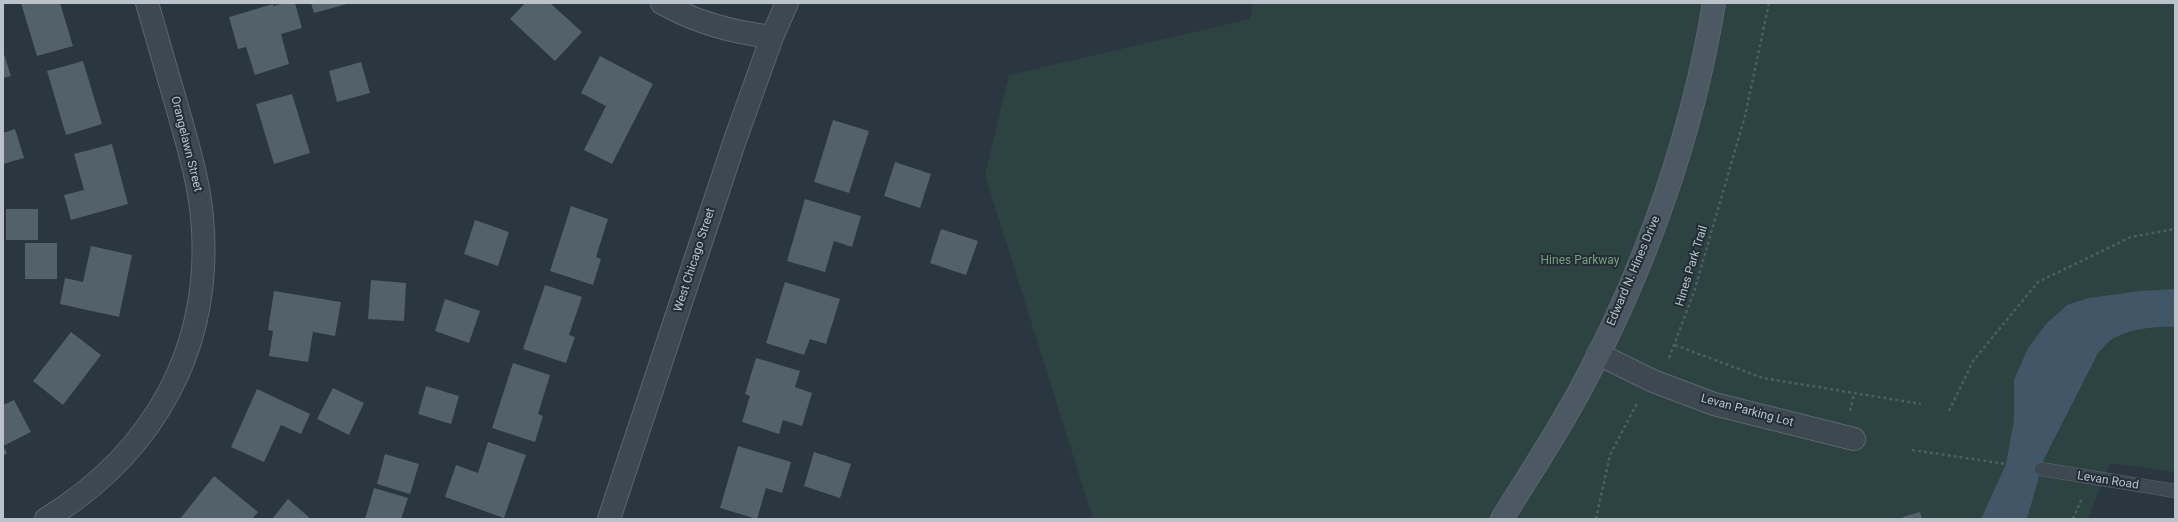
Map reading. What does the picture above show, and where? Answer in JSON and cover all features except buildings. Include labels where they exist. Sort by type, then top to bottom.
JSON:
[{"type":"street","name":"Orangelawn Street","points":[[46,519],[74,502],[98,483],[140,438],[158,412],[173,385],[189,345],[198,316],[205,266],[202,216],[193,162],[147,3]]},
{"type":"street","points":[[662,3],[679,13],[704,24],[740,33],[772,37]]},
{"type":"street","name":"West Chicago Street","points":[[609,519],[732,148],[772,37],[786,3]]},
{"type":"street","name":"Edward N. Hines Drive","points":[[1502,519],[1578,393],[1598,354],[1632,280],[1663,200],[1688,118],[1709,34],[1714,3]]},
{"type":"street","name":"Levan Parking Lot","points":[[1598,354],[1653,381],[1714,404],[1854,439]]},
{"type":"lane","name":"Levan Road","points":[[2041,469],[2175,491]]},
{"type":"path","name":"Hines Park Trail","points":[[1596,519],[1610,455],[1635,407],[1671,356],[1694,292],[1745,116],[1769,3]]},
{"type":"path","points":[[1949,411],[1973,361],[2038,282],[2131,238],[2175,229]]},
{"type":"path","points":[[1675,345],[1764,378],[1921,404]]},
{"type":"path","points":[[1912,450],[2006,464]]},
{"type":"green space","name":"Hines Parkway","points":[[1253,3],[2175,3],[2175,472],[2110,463],[2088,519],[1093,519],[985,175],[1009,75],[1250,19]]},
{"type":"water","points":[[2175,289],[2175,327],[2151,328],[2127,333],[2112,339],[2098,353],[2044,459],[2027,519],[1981,519],[2006,464],[2014,420],[2014,380],[2028,348],[2046,324],[2067,305],[2089,298],[2140,291]]}]
